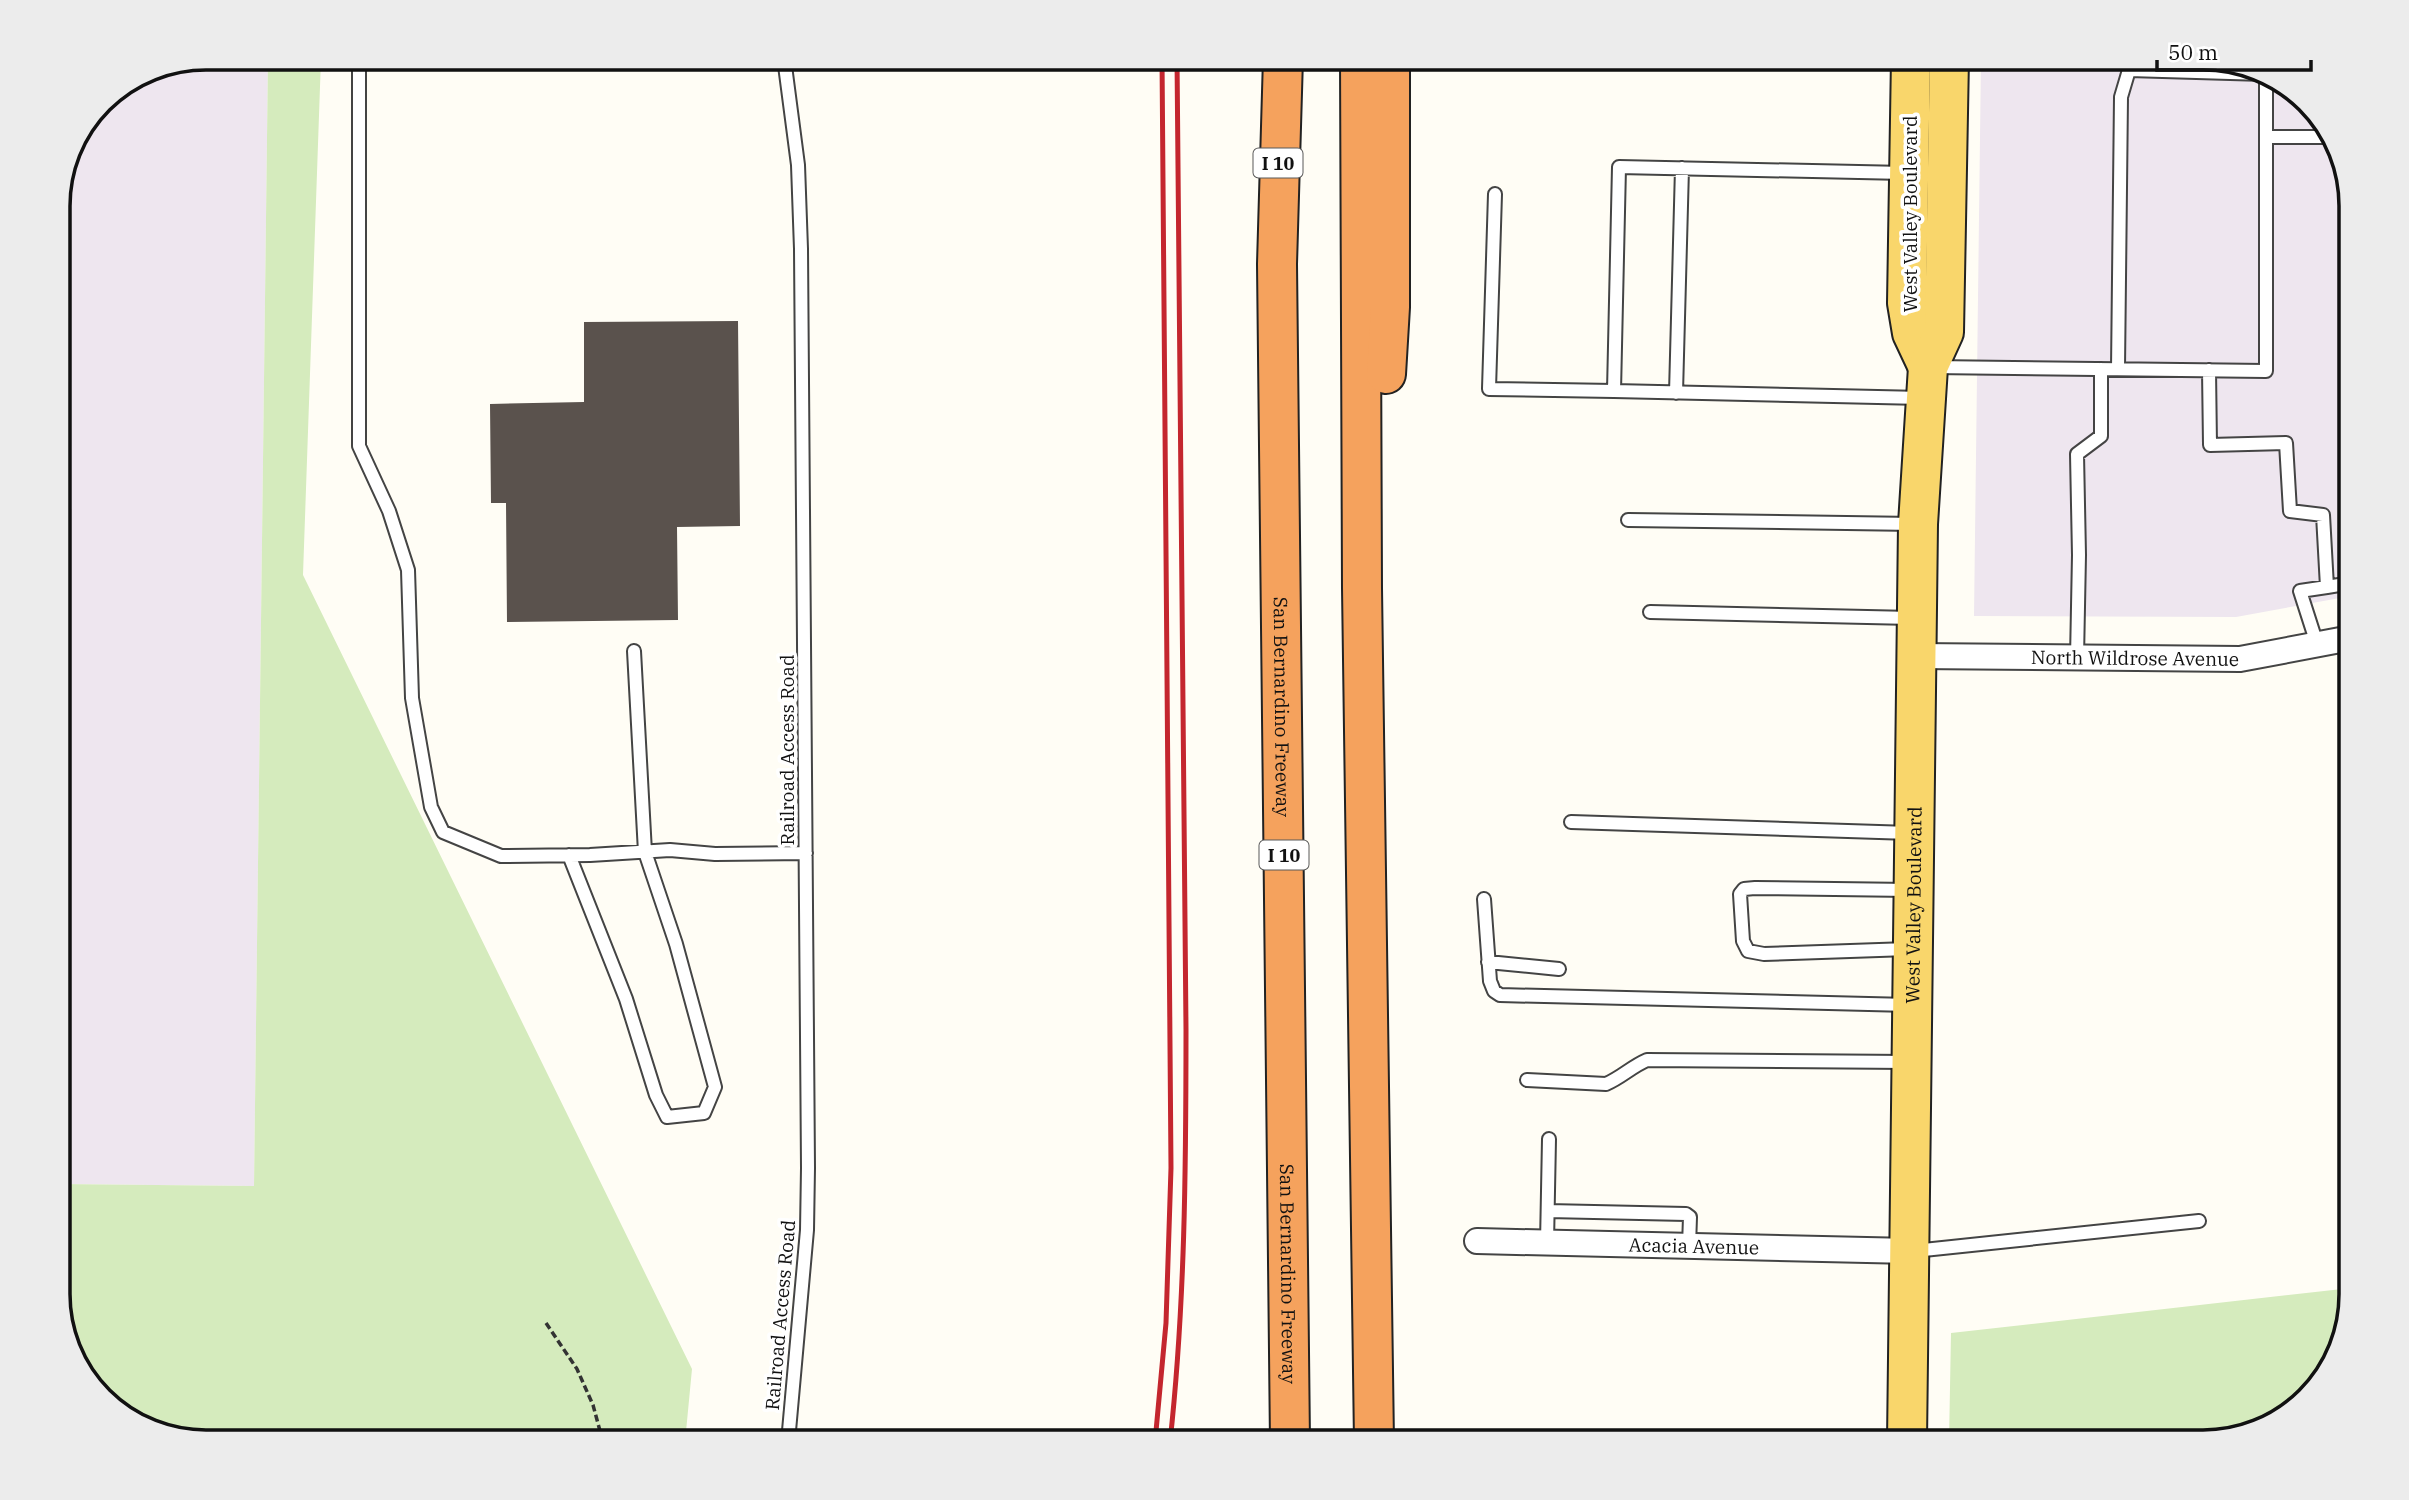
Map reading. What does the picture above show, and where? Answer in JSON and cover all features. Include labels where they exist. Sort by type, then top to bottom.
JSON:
[{"type":"highway","points":[[1267,70],[1278,166]]},
{"type":"highway","name":"San Bernardino Freeway","points":[[1282,70],[1277,264],[1290,1430]]},
{"type":"highway","points":[[1360,70],[1362,588],[1374,1430]]},
{"type":"highway","points":[[1362,588],[1383,418],[1389,321],[1390,70]]},
{"type":"main road","name":"West Valley Boulevard","points":[[1911,70],[1907,303],[1912,333],[1927,383]]},
{"type":"main road","name":"West Valley Boulevard","points":[[1908,1430],[1918,524],[1927,383],[1944,332],[1948,70]]},
{"type":"street","name":"North Wildrose Avenue","points":[[1916,656],[2240,659],[2339,640]]},
{"type":"street","name":"Acacia Avenue","points":[[1477,1241],[1911,1251]]},
{"type":"lane","points":[[359,70],[359,446],[389,511],[408,570],[412,698],[431,807],[443,832],[501,856],[670,850],[730,855],[806,853]]},
{"type":"lane","name":"Railroad Access Road","points":[[786,70],[798,165],[802,250],[807,1230],[789,1430]]},
{"type":"lane","points":[[2118,369],[2121,97],[2128,70]]},
{"type":"lane","points":[[1495,194],[1489,389],[1676,393],[1927,383],[2101,369],[2266,371],[2265,85]]},
{"type":"lane","points":[[2266,137],[2319,136]]},
{"type":"lane","points":[[1614,391],[1619,167],[1909,173]]},
{"type":"lane","points":[[1676,393],[1682,168]]},
{"type":"lane","points":[[2077,659],[2077,454],[2101,436],[2101,369]]},
{"type":"lane","points":[[2209,370],[2210,445],[2286,443],[2290,511],[2323,515],[2326,587]]},
{"type":"lane","points":[[1628,520],[1918,524]]},
{"type":"lane","points":[[2317,645],[2300,590],[2339,585]]},
{"type":"lane","points":[[1650,612],[1916,618]]},
{"type":"lane","points":[[569,855],[626,999],[656,1095],[667,1117],[704,1113],[715,1087],[676,944],[645,852],[634,651]]},
{"type":"lane","points":[[1572,822],[1914,833]]},
{"type":"lane","points":[[1913,890],[1755,888],[1744,889],[1740,894],[1743,941],[1748,951],[1764,954],[1913,950]]},
{"type":"lane","points":[[1484,899],[1490,981],[1494,991],[1508,997],[1913,1005]]},
{"type":"lane","points":[[1489,962],[1559,970]]},
{"type":"lane","points":[[1527,1080],[1606,1084],[1618,1079],[1628,1068],[1647,1060],[1913,1062]]},
{"type":"lane","points":[[1547,1243],[1549,1139]]},
{"type":"lane","points":[[1548,1211],[1686,1214],[1690,1217],[1689,1246]]},
{"type":"lane","points":[[1911,1251],[2199,1221]]},
{"type":"path","points":[[546,1323],[577,1369],[593,1405],[600,1430]]},
{"type":"shaded area","points":[[206,70],[268,70],[254,1186],[70,1184],[71,188],[84,146],[98,123],[116,104],[138,88],[162,77]]},
{"type":"shaded area","points":[[1981,70],[2221,71],[2255,80],[2271,88],[2293,104],[2316,130],[2332,162],[2339,197],[2339,598],[2236,617],[1974,616]]},
{"type":"green space","points":[[268,70],[321,70],[303,575],[692,1369],[686,1430],[206,1430],[171,1425],[138,1412],[123,1402],[98,1377],[77,1338],[70,1303],[70,1184],[254,1186]]},
{"type":"green space","points":[[2339,1289],[2338,1312],[2329,1346],[2311,1377],[2286,1402],[2271,1412],[2255,1420],[2221,1429],[1949,1430],[1951,1333]]},
{"type":"building","points":[[738,321],[740,526],[677,527],[678,620],[507,622],[506,503],[491,503],[490,404],[584,402],[584,322]]},
{"type":"railway","points":[[1156,1430],[1166,1323],[1171,1168],[1162,70]]},
{"type":"railway","points":[[1171,1430],[1182,1288],[1186,1081],[1177,70]]}]
